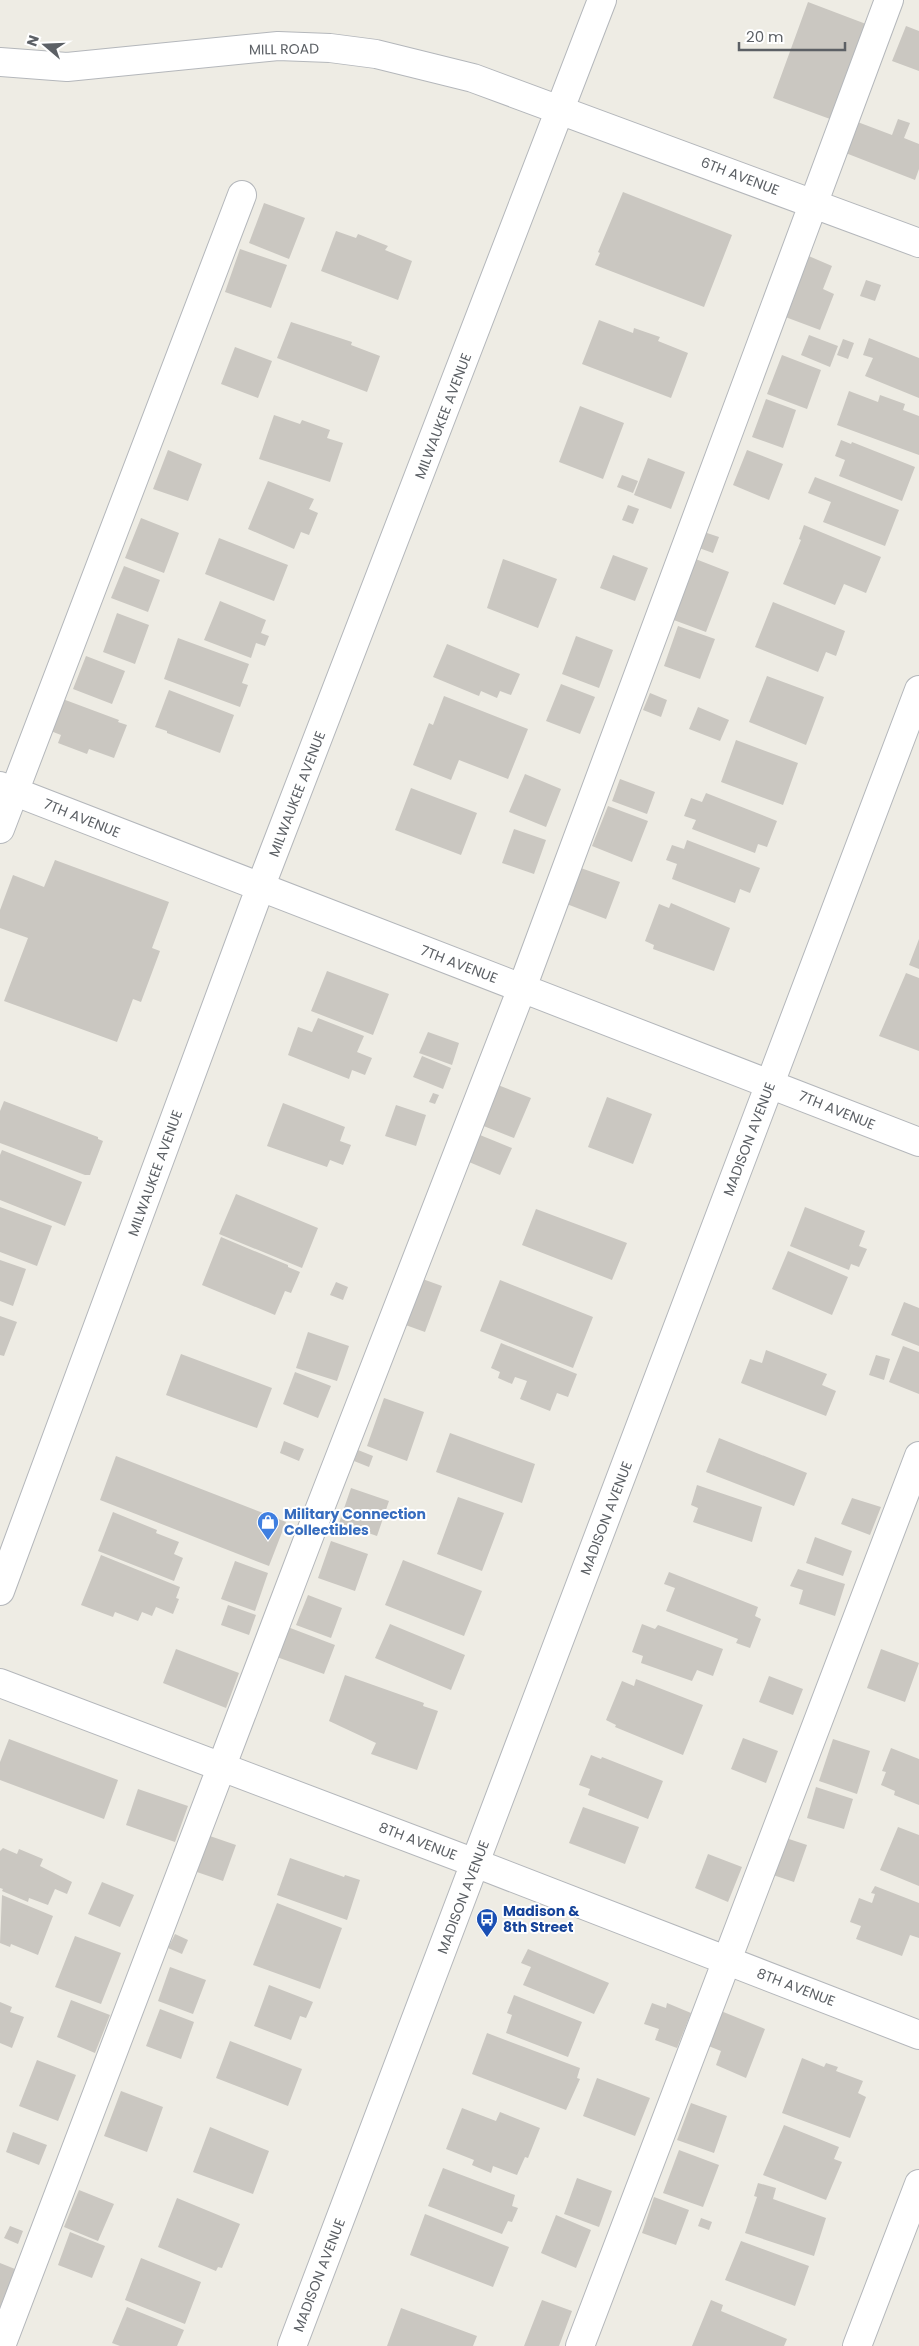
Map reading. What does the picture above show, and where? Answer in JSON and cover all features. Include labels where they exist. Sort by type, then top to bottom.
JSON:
[{"type":"street","name":"MILWAUKEE AVENUE","points":[[0,1590],[260,888],[602,0]]},
{"type":"street","points":[[1,2346],[522,988],[889,0]]},
{"type":"street","name":"MILL ROAD","points":[[0,62],[67,67],[278,46],[330,48],[376,54],[445,70],[473,78],[561,110]]},
{"type":"street","name":"6TH AVENUE","points":[[561,110],[919,243]]},
{"type":"street","points":[[0,829],[7,789],[242,195]]},
{"type":"street","name":"MADISON AVENUE","points":[[292,2346],[919,690]]},
{"type":"street","name":"7TH AVENUE","points":[[7,789],[919,1142]]},
{"type":"street","points":[[580,2346],[919,1456]]},
{"type":"street","name":"8TH AVENUE","points":[[0,1683],[476,1862],[919,2035]]},
{"type":"street","points":[[857,2346],[919,2184]]},
{"type":"building","points":[[808,2],[866,24],[830,119],[773,98]]},
{"type":"building","points":[[906,26],[919,31],[919,71],[892,61]]},
{"type":"building","points":[[898,119],[910,123],[904,138],[919,144],[919,169],[915,180],[843,152],[855,121],[892,135]]},
{"type":"building","points":[[623,192],[732,235],[704,307],[595,265],[600,253],[598,252]]},
{"type":"building","points":[[264,203],[305,218],[289,259],[249,243]]},
{"type":"building","points":[[336,231],[356,238],[358,234],[388,246],[385,250],[412,261],[398,300],[321,271]]},
{"type":"building","points":[[240,249],[287,265],[271,308],[225,292]]},
{"type":"building","points":[[804,254],[832,266],[823,289],[834,294],[820,330],[780,315]]},
{"type":"building","points":[[866,280],[881,285],[875,301],[860,296]]},
{"type":"building","points":[[599,320],[633,333],[634,328],[660,337],[658,341],[688,353],[671,398],[582,364]]},
{"type":"building","points":[[291,322],[352,342],[351,345],[380,356],[367,392],[277,358]]},
{"type":"building","points":[[809,335],[838,346],[830,367],[801,355]]},
{"type":"building","points":[[869,338],[919,358],[919,398],[865,376],[873,358],[863,355]]},
{"type":"building","points":[[843,339],[854,343],[848,359],[837,355]]},
{"type":"building","points":[[235,347],[272,361],[258,398],[221,384]]},
{"type":"building","points":[[782,355],[821,370],[807,409],[767,394]]},
{"type":"building","points":[[849,391],[878,402],[880,395],[905,404],[903,410],[919,416],[919,455],[837,425]]},
{"type":"building","points":[[766,399],[796,410],[783,448],[752,437]]},
{"type":"building","points":[[580,406],[624,423],[603,479],[559,462]]},
{"type":"building","points":[[274,415],[300,424],[302,420],[330,430],[327,438],[343,443],[330,482],[259,459]]},
{"type":"building","points":[[841,440],[851,444],[852,442],[915,467],[902,501],[839,476],[845,460],[835,456]]},
{"type":"building","points":[[168,450],[202,464],[188,501],[153,489]]},
{"type":"building","points":[[747,450],[783,464],[769,500],[733,485]]},
{"type":"building","points":[[648,458],[685,472],[671,509],[634,495]]},
{"type":"building","points":[[622,475],[638,481],[633,493],[617,487]]},
{"type":"building","points":[[815,477],[899,510],[885,546],[823,522],[831,502],[808,493]]},
{"type":"building","points":[[268,481],[314,499],[309,509],[318,513],[309,535],[301,532],[294,549],[248,529]]},
{"type":"building","points":[[628,505],[639,509],[633,524],[622,520]]},
{"type":"building","points":[[141,518],[179,533],[164,573],[125,558]]},
{"type":"building","points":[[804,525],[881,557],[866,593],[844,584],[835,605],[783,584],[801,540],[799,539]]},
{"type":"building","points":[[704,532],[719,537],[713,553],[699,548]]},
{"type":"building","points":[[219,538],[288,565],[274,601],[205,574]]},
{"type":"building","points":[[613,555],[648,568],[635,601],[600,588]]},
{"type":"building","points":[[693,558],[729,572],[706,632],[671,619]]},
{"type":"building","points":[[503,559],[557,579],[538,628],[487,608]]},
{"type":"building","points":[[124,566],[160,580],[148,612],[111,598]]},
{"type":"building","points":[[220,601],[266,620],[261,633],[269,636],[265,646],[256,643],[251,658],[204,640]]},
{"type":"building","points":[[773,602],[845,631],[836,656],[826,652],[818,672],[755,647]]},
{"type":"building","points":[[117,613],[149,625],[135,664],[103,652]]},
{"type":"building","points":[[678,626],[715,639],[700,679],[664,666]]},
{"type":"building","points":[[576,636],[613,650],[599,688],[562,674]]},
{"type":"building","points":[[178,638],[249,664],[242,683],[248,685],[240,707],[164,679]]},
{"type":"building","points":[[447,644],[520,674],[511,695],[500,691],[497,698],[481,691],[479,696],[433,677]]},
{"type":"building","points":[[86,656],[125,671],[112,704],[73,689]]},
{"type":"building","points":[[767,676],[824,697],[806,745],[749,722]]},
{"type":"building","points":[[561,684],[595,697],[580,734],[546,721]]},
{"type":"building","points":[[169,690],[234,715],[220,753],[155,727]]},
{"type":"building","points":[[650,693],[667,700],[661,717],[643,710]]},
{"type":"building","points":[[444,696],[528,729],[508,779],[459,760],[451,780],[413,765],[429,723],[433,725]]},
{"type":"building","points":[[60,698],[119,720],[118,722],[127,725],[114,758],[89,749],[87,754],[58,743],[61,735],[48,730]]},
{"type":"building","points":[[698,707],[729,720],[720,741],[689,729]]},
{"type":"building","points":[[736,740],[798,763],[783,805],[721,782]]},
{"type":"building","points":[[525,774],[561,789],[546,827],[509,812]]},
{"type":"building","points":[[620,779],[655,792],[647,814],[612,801]]},
{"type":"building","points":[[411,788],[477,813],[461,855],[395,830]]},
{"type":"building","points":[[706,793],[777,821],[767,847],[758,844],[755,853],[692,829],[696,820],[684,816],[691,798],[702,802]]},
{"type":"building","points":[[608,806],[648,821],[632,862],[592,846]]},
{"type":"building","points":[[514,829],[546,840],[534,874],[502,863]]},
{"type":"building","points":[[687,840],[760,868],[750,893],[740,889],[735,903],[672,879],[677,864],[666,860],[672,845],[684,849]]},
{"type":"building","points":[[55,860],[169,902],[152,948],[160,951],[141,1002],[133,999],[117,1042],[4,1001],[28,938],[0,928],[0,910],[13,875],[44,887]]},
{"type":"building","points":[[578,867],[620,882],[606,919],[564,903]]},
{"type":"building","points":[[671,903],[730,928],[714,971],[653,949],[654,945],[645,941],[659,904],[669,908]]},
{"type":"building","points":[[919,939],[919,969],[909,965]]},
{"type":"building","points":[[327,971],[389,994],[373,1035],[311,1011]]},
{"type":"building","points":[[906,973],[919,978],[919,1051],[879,1036]]},
{"type":"building","points":[[318,1018],[364,1036],[357,1052],[372,1058],[365,1075],[352,1070],[349,1079],[288,1055],[298,1027],[312,1032]]},
{"type":"building","points":[[428,1032],[459,1043],[452,1065],[419,1053]]},
{"type":"building","points":[[422,1056],[451,1068],[443,1089],[413,1077]]},
{"type":"building","points":[[493,1083],[531,1098],[514,1138],[476,1123]]},
{"type":"building","points":[[433,1093],[439,1095],[435,1104],[429,1102]]},
{"type":"building","points":[[607,1097],[652,1114],[633,1164],[588,1147]]},
{"type":"building","points":[[4,1101],[98,1137],[98,1139],[103,1141],[90,1175],[85,1175],[0,1143],[0,1111]]},
{"type":"building","points":[[283,1103],[345,1127],[340,1141],[351,1145],[343,1165],[330,1160],[327,1167],[267,1146]]},
{"type":"building","points":[[396,1105],[426,1115],[416,1146],[385,1136]]},
{"type":"building","points":[[480,1135],[512,1148],[500,1175],[469,1162]]},
{"type":"building","points":[[2,1150],[82,1182],[65,1226],[0,1200],[0,1155]]},
{"type":"building","points":[[236,1194],[318,1228],[302,1268],[219,1234]]},
{"type":"building","points":[[0,1207],[52,1226],[37,1266],[0,1252]]},
{"type":"building","points":[[805,1207],[865,1231],[859,1246],[867,1249],[859,1267],[851,1264],[849,1270],[790,1246]]},
{"type":"building","points":[[536,1209],[627,1243],[612,1280],[522,1245]]},
{"type":"building","points":[[221,1237],[288,1265],[288,1267],[300,1272],[291,1293],[285,1291],[275,1315],[202,1285]]},
{"type":"building","points":[[788,1251],[848,1277],[832,1315],[772,1289]]},
{"type":"building","points":[[0,1260],[26,1269],[13,1306],[0,1301]]},
{"type":"building","points":[[417,1277],[442,1286],[425,1332],[400,1323]]},
{"type":"building","points":[[500,1280],[593,1317],[573,1368],[480,1331]]},
{"type":"building","points":[[336,1282],[348,1287],[343,1300],[330,1295]]},
{"type":"building","points":[[904,1302],[919,1308],[919,1346],[891,1335]]},
{"type":"building","points":[[0,1316],[17,1322],[4,1356],[0,1355]]},
{"type":"building","points":[[308,1332],[349,1346],[337,1381],[296,1368]]},
{"type":"building","points":[[501,1343],[577,1374],[568,1397],[557,1393],[550,1411],[520,1399],[527,1381],[515,1377],[512,1384],[498,1378],[500,1372],[491,1368]]},
{"type":"building","points":[[903,1346],[919,1352],[919,1394],[889,1382]]},
{"type":"building","points":[[766,1350],[827,1374],[822,1385],[836,1391],[826,1416],[741,1383],[750,1359],[762,1363]]},
{"type":"building","points":[[181,1354],[272,1388],[257,1428],[166,1395]]},
{"type":"building","points":[[876,1355],[890,1359],[884,1380],[869,1375]]},
{"type":"building","points":[[295,1372],[331,1386],[318,1418],[283,1404]]},
{"type":"building","points":[[384,1398],[424,1412],[407,1461],[367,1446]]},
{"type":"building","points":[[450,1433],[535,1464],[522,1503],[436,1472]]},
{"type":"building","points":[[719,1438],[807,1473],[794,1506],[706,1472]]},
{"type":"building","points":[[284,1441],[304,1449],[299,1461],[280,1453]]},
{"type":"building","points":[[358,1450],[373,1456],[369,1467],[354,1461]]},
{"type":"building","points":[[116,1456],[286,1522],[269,1566],[100,1500]]},
{"type":"building","points":[[697,1485],[762,1507],[752,1542],[693,1522],[698,1508],[691,1505]]},
{"type":"building","points":[[351,1488],[389,1501],[377,1536],[339,1523]]},
{"type":"building","points":[[458,1497],[504,1513],[482,1571],[437,1554]]},
{"type":"building","points":[[852,1498],[881,1507],[870,1535],[841,1524]]},
{"type":"building","points":[[113,1512],[157,1530],[156,1533],[179,1542],[174,1554],[183,1558],[174,1581],[98,1551]]},
{"type":"building","points":[[815,1537],[852,1551],[843,1576],[806,1563]]},
{"type":"building","points":[[331,1541],[368,1554],[355,1591],[318,1578]]},
{"type":"building","points":[[101,1555],[180,1587],[176,1598],[179,1599],[173,1614],[156,1607],[152,1616],[142,1612],[138,1621],[115,1612],[113,1617],[81,1605]]},
{"type":"building","points":[[403,1560],[482,1591],[464,1636],[385,1605]]},
{"type":"building","points":[[235,1561],[268,1573],[255,1611],[221,1599]]},
{"type":"building","points":[[798,1569],[845,1584],[835,1616],[799,1604],[803,1590],[790,1586]]},
{"type":"building","points":[[669,1572],[758,1607],[755,1616],[761,1619],[750,1648],[736,1643],[738,1639],[666,1611],[675,1588],[664,1584]]},
{"type":"building","points":[[308,1595],[342,1608],[331,1638],[296,1625]]},
{"type":"building","points":[[228,1605],[256,1615],[249,1635],[221,1625]]},
{"type":"building","points":[[390,1624],[465,1655],[451,1690],[375,1658]]},
{"type":"building","points":[[642,1624],[655,1629],[658,1625],[723,1649],[713,1676],[697,1670],[692,1681],[641,1663],[643,1656],[632,1652]]},
{"type":"building","points":[[285,1626],[335,1645],[324,1674],[274,1656]]},
{"type":"building","points":[[176,1649],[239,1673],[226,1708],[163,1683]]},
{"type":"building","points":[[881,1649],[919,1663],[905,1702],[867,1688]]},
{"type":"building","points":[[345,1675],[424,1703],[423,1706],[438,1711],[417,1770],[371,1754],[376,1743],[329,1721]]},
{"type":"building","points":[[769,1676],[803,1689],[793,1715],[759,1702]]},
{"type":"building","points":[[636,1679],[703,1705],[683,1755],[615,1727],[616,1725],[606,1720],[622,1681],[634,1686]]},
{"type":"building","points":[[743,1738],[778,1751],[766,1783],[731,1769]]},
{"type":"building","points":[[9,1739],[118,1780],[104,1819],[0,1780],[0,1762]]},
{"type":"building","points":[[833,1739],[870,1751],[857,1794],[819,1781]]},
{"type":"building","points":[[891,1748],[919,1759],[919,1805],[894,1795],[895,1791],[881,1785],[886,1772],[882,1771]]},
{"type":"building","points":[[591,1755],[601,1759],[602,1757],[663,1781],[648,1819],[588,1795],[590,1789],[579,1785]]},
{"type":"building","points":[[816,1787],[853,1799],[844,1829],[807,1818]]},
{"type":"building","points":[[138,1789],[188,1806],[175,1842],[126,1825]]},
{"type":"building","points":[[583,1807],[639,1827],[625,1864],[569,1843]]},
{"type":"building","points":[[898,1827],[919,1835],[919,1886],[880,1870]]},
{"type":"building","points":[[207,1835],[236,1845],[223,1881],[194,1871]]},
{"type":"building","points":[[783,1837],[807,1845],[794,1882],[770,1874]]},
{"type":"building","points":[[3,1848],[17,1854],[19,1849],[43,1859],[40,1866],[72,1882],[67,1894],[55,1889],[48,1905],[29,1898],[28,1902],[2,1891],[3,1889],[0,1888],[0,1851]]},
{"type":"building","points":[[708,1854],[742,1867],[728,1902],[695,1888]]},
{"type":"building","points":[[290,1858],[344,1877],[345,1875],[360,1880],[347,1920],[277,1895]]},
{"type":"building","points":[[102,1882],[134,1895],[120,1927],[88,1914]]},
{"type":"building","points":[[875,1886],[919,1903],[919,1938],[910,1935],[902,1956],[856,1939],[861,1926],[850,1922],[859,1898],[872,1903],[875,1894],[871,1893]]},
{"type":"building","points":[[2,1895],[53,1916],[38,1955],[11,1944],[10,1947],[0,1943]]},
{"type":"building","points":[[277,1903],[342,1928],[320,1989],[253,1965]]},
{"type":"building","points":[[175,1934],[188,1940],[182,1954],[168,1948]]},
{"type":"building","points":[[75,1936],[121,1953],[101,2004],[55,1987]]},
{"type":"building","points":[[528,1949],[609,1983],[594,2014],[523,1985],[531,1967],[521,1963]]},
{"type":"building","points":[[170,1967],[206,1980],[193,2014],[158,2001]]},
{"type":"building","points":[[269,1985],[313,2002],[306,2018],[300,2016],[291,2040],[254,2026]]},
{"type":"building","points":[[514,1995],[582,2022],[568,2057],[506,2033],[512,2015],[507,2013]]},
{"type":"building","points":[[71,2000],[110,2015],[95,2053],[57,2037]]},
{"type":"building","points":[[0,2002],[12,2007],[10,2012],[24,2017],[12,2048],[0,2043]]},
{"type":"building","points":[[652,2003],[666,2008],[667,2003],[691,2013],[677,2048],[655,2040],[659,2029],[644,2024]]},
{"type":"building","points":[[160,2009],[194,2022],[181,2059],[146,2046]]},
{"type":"building","points":[[716,2009],[765,2029],[746,2078],[716,2065],[721,2051],[701,2043]]},
{"type":"building","points":[[487,2033],[580,2068],[577,2078],[580,2079],[566,2110],[472,2074]]},
{"type":"building","points":[[230,2041],[302,2069],[288,2106],[216,2078]]},
{"type":"building","points":[[802,2058],[824,2067],[826,2063],[838,2067],[836,2071],[863,2081],[858,2093],[866,2097],[850,2138],[782,2113]]},
{"type":"building","points":[[37,2060],[76,2075],[58,2121],[19,2106]]},
{"type":"building","points":[[597,2078],[650,2098],[635,2136],[583,2116]]},
{"type":"building","points":[[121,2091],[163,2107],[147,2152],[104,2136]]},
{"type":"building","points":[[691,2103],[727,2116],[714,2153],[677,2140]]},
{"type":"building","points":[[462,2108],[496,2121],[500,2112],[540,2128],[528,2158],[525,2157],[517,2175],[493,2166],[491,2173],[472,2165],[474,2160],[446,2149]]},
{"type":"building","points":[[784,2125],[839,2147],[834,2159],[842,2162],[826,2200],[763,2175]]},
{"type":"building","points":[[210,2127],[269,2151],[253,2194],[193,2172]]},
{"type":"building","points":[[13,2132],[47,2145],[39,2165],[6,2152]]},
{"type":"building","points":[[679,2150],[719,2165],[703,2207],[663,2193]]},
{"type":"building","points":[[443,2168],[515,2195],[512,2206],[518,2208],[512,2222],[508,2221],[502,2234],[428,2206]]},
{"type":"building","points":[[577,2178],[612,2191],[599,2227],[564,2214]]},
{"type":"building","points":[[758,2183],[776,2188],[773,2199],[826,2218],[814,2256],[745,2233],[757,2197],[754,2196]]},
{"type":"building","points":[[79,2190],[114,2204],[98,2241],[64,2227]]},
{"type":"building","points":[[654,2197],[689,2210],[676,2245],[642,2233]]},
{"type":"building","points":[[177,2198],[240,2224],[222,2268],[218,2267],[216,2271],[158,2247]]},
{"type":"building","points":[[425,2214],[509,2247],[493,2287],[410,2255]]},
{"type":"building","points":[[556,2215],[591,2230],[576,2268],[541,2253]]},
{"type":"building","points":[[701,2218],[712,2222],[709,2230],[698,2226]]},
{"type":"building","points":[[10,2226],[23,2231],[18,2244],[4,2238]]},
{"type":"building","points":[[70,2232],[105,2246],[92,2278],[58,2265]]},
{"type":"building","points":[[741,2241],[809,2266],[795,2306],[725,2280]]},
{"type":"building","points":[[141,2258],[201,2282],[185,2324],[125,2300]]},
{"type":"building","points":[[0,2263],[15,2269],[0,2308]]},
{"type":"building","points":[[542,2300],[572,2311],[559,2346],[524,2346]]},
{"type":"building","points":[[711,2300],[723,2305],[721,2311],[787,2339],[784,2346],[692,2346]]},
{"type":"building","points":[[127,2307],[184,2330],[177,2346],[120,2346],[112,2343]]},
{"type":"building","points":[[401,2308],[477,2336],[473,2346],[387,2346]]},
{"type":"place","name":"Military Connection Collectibles","points":[[268,1541]]},
{"type":"place","name":"Madison & 8th Street","points":[[487,1938]]}]
